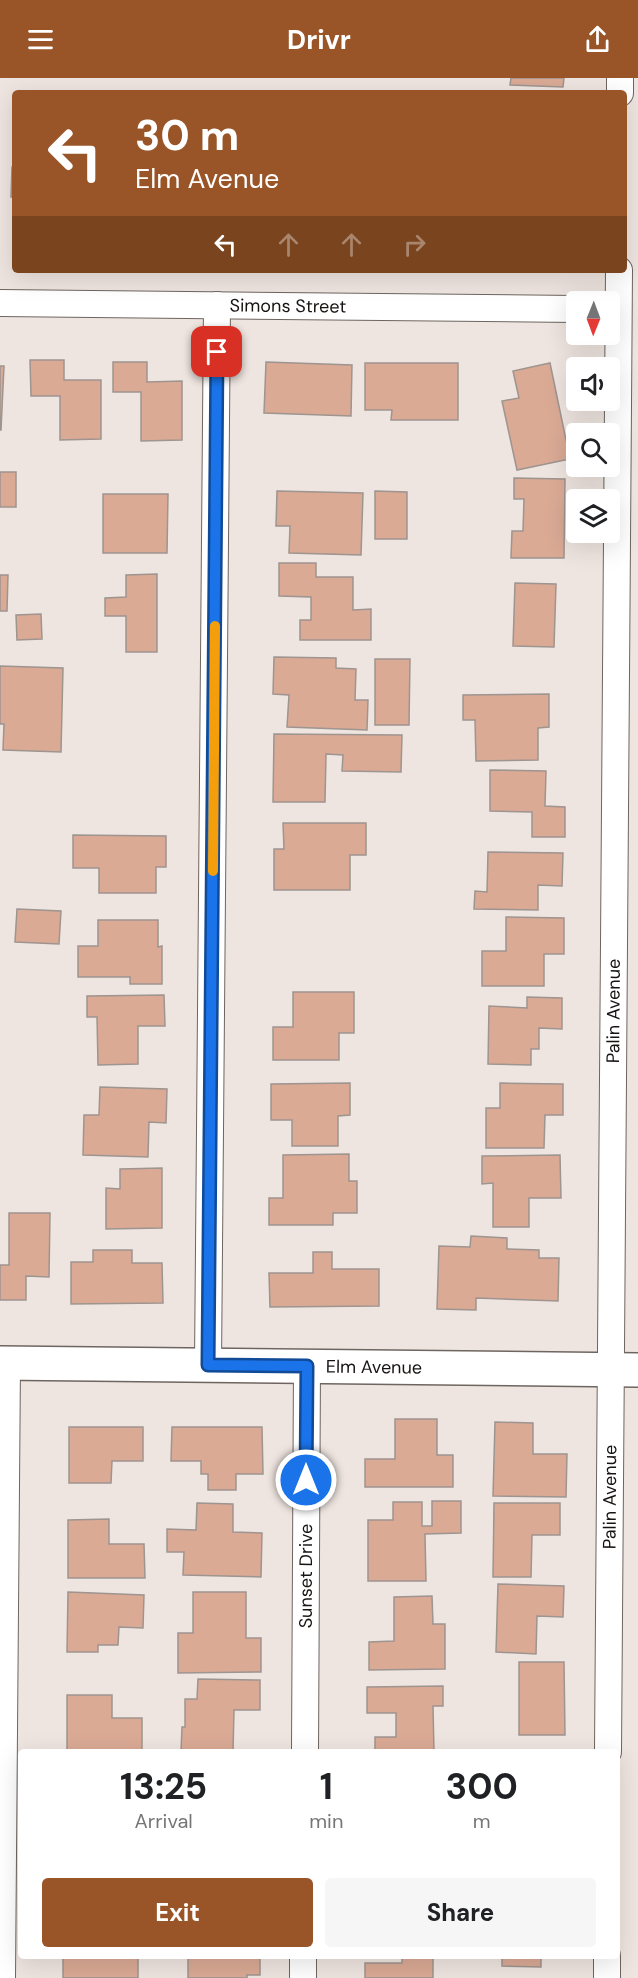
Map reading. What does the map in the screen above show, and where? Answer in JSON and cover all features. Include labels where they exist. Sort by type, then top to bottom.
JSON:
[{"type":"street","name":"Palin Avenue","points":[[608,1749],[625,1369],[622,309],[619,273]]},
{"type":"street","name":"Simons Street","points":[[0,303],[566,309]]},
{"type":"street","points":[[208,1365],[217,305]]},
{"type":"street","points":[[2,1978],[3,1363]]},
{"type":"street","name":"Elm Avenue","points":[[3,1363],[625,1369]]},
{"type":"street","name":"Sunset Drive","points":[[305,1749],[307,1366]]},
{"type":"street","points":[[303,1959],[303,1978]]},
{"type":"street","points":[[607,1959],[607,1978]]},
{"type":"building","points":[[511,78],[564,78],[563,87],[510,85]]},
{"type":"building","points":[[30,360],[64,360],[64,380],[101,380],[101,439],[60,440],[60,396],[31,396]]},
{"type":"building","points":[[113,362],[147,362],[147,382],[182,381],[182,440],[141,441],[141,392],[113,392]]},
{"type":"building","points":[[266,362],[352,365],[351,416],[264,413]]},
{"type":"building","points":[[365,363],[458,363],[458,420],[391,420],[392,410],[365,410]]},
{"type":"building","points":[[550,363],[566,440],[566,460],[517,470],[502,401],[519,398],[513,371]]},
{"type":"building","points":[[0,366],[4,366],[1,430],[0,430]]},
{"type":"building","points":[[0,472],[16,472],[16,507],[0,507]]},
{"type":"building","points":[[514,478],[565,479],[564,558],[511,558],[512,531],[523,531],[524,499],[514,499]]},
{"type":"building","points":[[277,491],[363,493],[361,555],[289,553],[290,526],[276,526]]},
{"type":"building","points":[[375,491],[407,492],[407,539],[375,539]]},
{"type":"building","points":[[103,494],[168,494],[167,553],[103,553]]},
{"type":"building","points":[[279,563],[316,563],[316,577],[353,577],[353,610],[371,609],[371,640],[300,640],[300,620],[311,620],[311,597],[279,596]]},
{"type":"building","points":[[157,574],[157,652],[126,652],[126,616],[105,616],[105,598],[126,597],[126,575]]},
{"type":"building","points":[[0,575],[8,575],[7,611],[0,611]]},
{"type":"building","points":[[515,583],[556,584],[554,647],[513,646]]},
{"type":"building","points":[[41,614],[42,639],[17,640],[16,615]]},
{"type":"building","points":[[274,657],[336,658],[336,668],[356,669],[355,700],[368,700],[367,730],[287,727],[289,695],[273,694]]},
{"type":"building","points":[[375,659],[410,659],[409,725],[375,725]]},
{"type":"building","points":[[0,666],[63,668],[61,752],[3,750],[4,724],[0,724]]},
{"type":"building","points":[[549,694],[549,727],[538,728],[538,760],[476,761],[475,720],[463,720],[463,695]]},
{"type":"building","points":[[274,734],[402,735],[401,772],[342,771],[343,755],[326,754],[325,802],[273,802]]},
{"type":"building","points":[[490,770],[546,771],[545,806],[565,807],[565,837],[532,837],[532,812],[490,811]]},
{"type":"building","points":[[283,823],[366,823],[366,855],[350,855],[350,890],[274,890],[274,849],[284,849]]},
{"type":"building","points":[[73,835],[166,836],[166,867],[156,867],[156,893],[99,893],[99,868],[73,868]]},
{"type":"building","points":[[488,852],[563,853],[562,886],[538,885],[538,910],[474,909],[475,891],[487,892]]},
{"type":"building","points":[[17,909],[61,911],[59,944],[15,942]]},
{"type":"building","points":[[506,917],[564,918],[564,954],[544,954],[544,986],[482,986],[482,951],[506,951]]},
{"type":"building","points":[[98,920],[158,920],[158,947],[162,946],[162,984],[130,984],[130,977],[78,977],[78,946],[98,946]]},
{"type":"building","points":[[293,992],[354,992],[354,1033],[339,1033],[339,1060],[273,1060],[273,1027],[293,1027]]},
{"type":"building","points":[[164,995],[165,1026],[138,1026],[138,1064],[98,1065],[97,1017],[87,1017],[87,996]]},
{"type":"building","points":[[527,997],[562,998],[562,1029],[539,1028],[539,1049],[531,1049],[531,1065],[488,1064],[489,1006],[527,1008]]},
{"type":"building","points":[[350,1083],[350,1115],[338,1116],[338,1146],[292,1146],[292,1120],[271,1120],[271,1084]]},
{"type":"building","points":[[500,1083],[563,1084],[563,1115],[545,1115],[544,1148],[486,1148],[486,1108],[500,1108]]},
{"type":"building","points":[[100,1087],[167,1089],[166,1123],[149,1122],[148,1157],[83,1155],[84,1115],[99,1115]]},
{"type":"building","points":[[349,1154],[349,1181],[357,1181],[357,1213],[333,1213],[333,1225],[269,1225],[269,1198],[283,1198],[283,1155]]},
{"type":"building","points":[[560,1155],[561,1198],[529,1198],[529,1227],[493,1227],[493,1183],[482,1184],[482,1156]]},
{"type":"building","points":[[162,1168],[162,1228],[106,1229],[106,1188],[120,1189],[120,1169]]},
{"type":"building","points":[[9,1213],[50,1213],[49,1277],[26,1276],[26,1300],[0,1300],[0,1265],[9,1265]]},
{"type":"building","points":[[471,1236],[507,1238],[507,1249],[539,1250],[539,1258],[559,1258],[558,1301],[476,1298],[476,1310],[437,1309],[439,1246],[470,1247]]},
{"type":"building","points":[[93,1250],[132,1250],[132,1263],[162,1263],[163,1303],[71,1304],[71,1262],[93,1262]]},
{"type":"building","points":[[313,1252],[332,1252],[332,1269],[379,1269],[379,1306],[270,1307],[269,1273],[313,1273]]},
{"type":"building","points":[[395,1419],[437,1419],[437,1455],[453,1455],[453,1487],[365,1487],[365,1459],[395,1459]]},
{"type":"building","points":[[495,1422],[533,1423],[533,1454],[567,1454],[566,1497],[493,1496]]},
{"type":"building","points":[[69,1427],[143,1427],[143,1461],[112,1461],[111,1483],[69,1483]]},
{"type":"building","points":[[172,1427],[262,1427],[263,1474],[236,1474],[236,1490],[208,1490],[208,1474],[201,1474],[201,1461],[171,1461]]},
{"type":"building","points":[[432,1501],[461,1501],[461,1533],[425,1534],[426,1581],[368,1581],[368,1520],[393,1520],[393,1502],[422,1502],[422,1526],[432,1526]]},
{"type":"building","points":[[197,1503],[233,1504],[233,1532],[262,1533],[261,1577],[183,1575],[184,1552],[167,1552],[167,1529],[196,1530]]},
{"type":"building","points":[[494,1503],[560,1503],[560,1535],[532,1535],[531,1577],[493,1577]]},
{"type":"building","points":[[109,1519],[109,1544],[144,1544],[145,1578],[68,1578],[68,1520]]},
{"type":"building","points":[[498,1584],[564,1586],[563,1617],[537,1616],[536,1654],[496,1652]]},
{"type":"building","points":[[68,1592],[144,1595],[143,1628],[119,1627],[118,1645],[98,1645],[98,1652],[67,1652]]},
{"type":"building","points":[[193,1592],[246,1592],[246,1638],[261,1638],[261,1672],[178,1673],[178,1633],[193,1633]]},
{"type":"building","points":[[432,1596],[433,1624],[445,1624],[445,1669],[369,1670],[369,1642],[394,1641],[394,1597]]},
{"type":"building","points":[[519,1662],[564,1662],[565,1735],[519,1735]]},
{"type":"building","points":[[198,1679],[260,1680],[260,1710],[234,1710],[233,1749],[181,1749],[182,1727],[185,1727],[185,1699],[197,1699]]},
{"type":"building","points":[[443,1686],[443,1706],[433,1706],[434,1749],[375,1749],[375,1737],[396,1737],[396,1713],[367,1713],[367,1687]]},
{"type":"building","points":[[67,1695],[112,1695],[112,1718],[142,1718],[142,1749],[67,1749]]},
{"type":"building","points":[[63,1959],[138,1959],[138,1978],[63,1978]]},
{"type":"building","points":[[188,1959],[260,1959],[260,1975],[247,1975],[247,1978],[188,1978]]},
{"type":"building","points":[[402,1959],[433,1959],[433,1978],[365,1978],[365,1963],[402,1963]]},
{"type":"building","points":[[502,1959],[541,1959],[541,1967],[502,1966]]},
{"type":"slow traffic","points":[[213,871],[215,626]]},
{"type":"route","points":[[217,352],[208,1365],[307,1366],[306,1480]]}]
